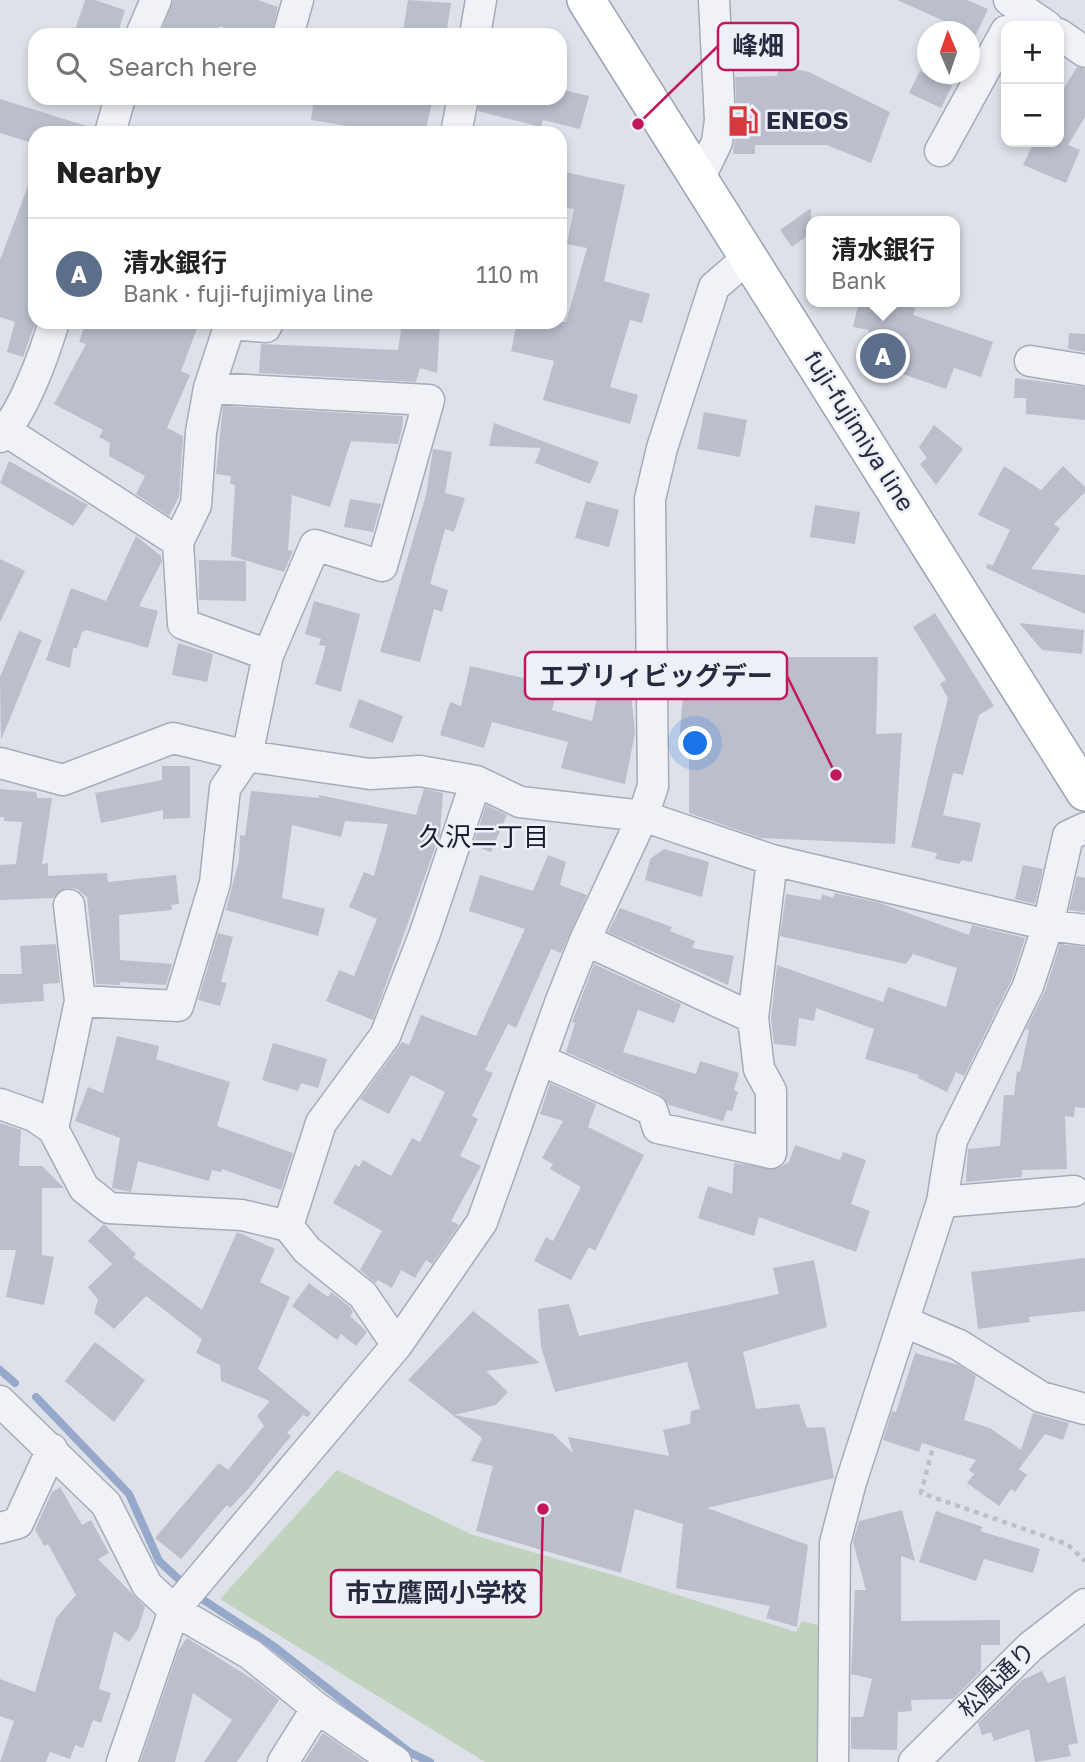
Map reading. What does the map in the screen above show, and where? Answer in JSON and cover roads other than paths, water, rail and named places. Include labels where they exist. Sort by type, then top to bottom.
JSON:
[{"type":"main road","name":"fuji-fujimiya line","points":[[586,0],[1081,772]]},
{"type":"street","points":[[144,28],[156,0]]},
{"type":"street","points":[[290,28],[298,0]]},
{"type":"street","points":[[476,28],[481,0]]},
{"type":"street","points":[[700,177],[717,142],[720,120],[714,0]]},
{"type":"street","points":[[940,151],[1011,16],[1029,21]]},
{"type":"street","points":[[1064,37],[1085,52]]},
{"type":"street","points":[[112,126],[118,105]]},
{"type":"street","points":[[457,126],[462,105]]},
{"type":"street","points":[[122,1762],[177,1606],[397,1345],[482,1222],[585,940],[643,816],[653,786],[650,499],[662,448],[713,288],[750,256]]},
{"type":"street","points":[[52,329],[48,344],[3,434],[178,542]]},
{"type":"street","points":[[228,329],[209,388],[201,432],[196,505],[178,542],[183,624],[268,656]]},
{"type":"street","points":[[1030,361],[1085,370]]},
{"type":"street","points":[[80,1001],[178,1006],[215,883],[225,788],[247,756],[268,656],[315,545],[382,566],[429,400],[209,388]]},
{"type":"street","points":[[0,763],[63,780],[173,738],[247,756],[370,774],[420,771],[476,781],[520,803],[643,816],[772,860],[1048,925],[1085,930]]},
{"type":"street","points":[[288,1226],[321,1123],[385,1036],[425,933],[476,781]]},
{"type":"street","points":[[833,1762],[835,1543],[851,1482],[942,1202],[951,1140],[1028,986],[1048,925],[1068,836],[1085,828]]},
{"type":"street","points":[[541,1060],[652,1110],[658,1128],[771,1153],[771,1091],[759,1069],[753,1018],[772,860]]},
{"type":"street","points":[[53,1129],[80,1001],[69,905]]},
{"type":"street","points":[[585,940],[753,1018]]},
{"type":"street","points":[[0,1104],[34,1116],[53,1129],[84,1188],[110,1208],[242,1215],[288,1226],[307,1250],[363,1295],[397,1345]]},
{"type":"street","points":[[942,1202],[1074,1191]]},
{"type":"street","points":[[905,1322],[959,1345],[1041,1397],[1085,1409]]},
{"type":"street","points":[[0,1401],[106,1504],[147,1585],[250,1654],[317,1708],[392,1761]]},
{"type":"street","points":[[0,1528],[18,1523],[52,1449]]},
{"type":"street","name":"松風通り","points":[[914,1762],[1030,1647],[1085,1604]]},
{"type":"street","points":[[283,1762],[317,1708]]},
{"type":"waterway","points":[[0,1370],[15,1383]]},
{"type":"waterway","points":[[36,1397],[129,1494],[159,1561],[186,1586]]},
{"type":"waterway","points":[[196,1595],[272,1645],[409,1752],[430,1762]]},
{"type":"place","name":"ENEOS","points":[[743,121]]},
{"type":"place","name":"峰畑","points":[[638,124]]},
{"type":"place","name":"清水銀行","points":[[883,356]]},
{"type":"place","name":"エブリィビッグデー","points":[[836,775]]},
{"type":"place","name":"市立鷹岡小学校","points":[[543,1509]]},
{"type":"district","name":"久沢二丁目","points":[[484,837]]}]
